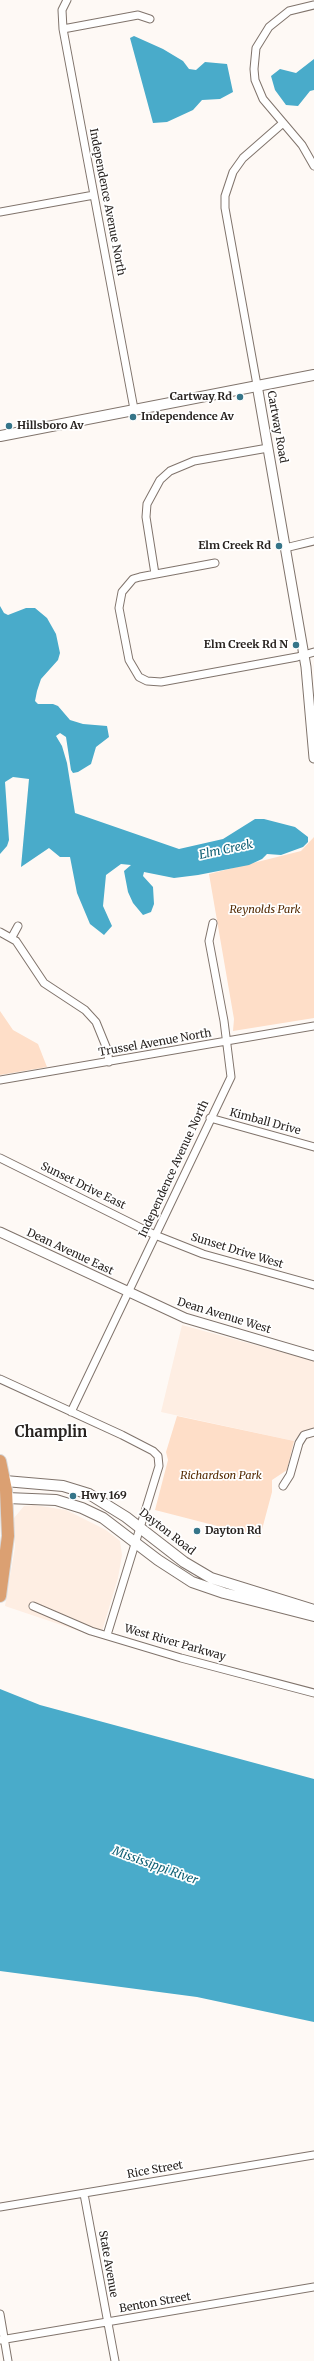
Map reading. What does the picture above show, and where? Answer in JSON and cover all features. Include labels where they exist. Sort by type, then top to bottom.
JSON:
[{"type":"highway","points":[[0,1461],[8,1536],[0,1596]]},
{"type":"main road","points":[[0,436],[314,375]]},
{"type":"main road","name":"Dayton Road","points":[[2,1481],[46,1484],[81,1491],[101,1500],[140,1526],[184,1562],[212,1578],[314,1610]]},
{"type":"main road","points":[[3,1498],[44,1499],[72,1504],[103,1518],[180,1576],[192,1582],[224,1593],[314,1616]]},
{"type":"street","name":"Independence Avenue North","points":[[67,0],[62,10],[63,29],[134,409]]},
{"type":"street","points":[[314,6],[296,9],[276,20],[264,33],[256,48],[254,69],[258,89],[263,99],[302,145],[314,166]]},
{"type":"street","points":[[63,29],[138,15],[150,19]]},
{"type":"street","name":"Cartway Road","points":[[283,123],[243,158],[234,172],[225,196],[225,208],[258,385],[304,654],[314,758]]},
{"type":"street","points":[[0,212],[94,195]]},
{"type":"street","points":[[155,574],[146,517],[147,504],[160,480],[170,471],[194,461],[268,448]]},
{"type":"street","points":[[285,548],[314,541]]},
{"type":"street","points":[[215,563],[155,574],[133,580],[122,592],[120,608],[131,666],[139,677],[147,681],[161,682],[314,652]]},
{"type":"street","name":"Independence Avenue North","points":[[71,1412],[129,1294],[155,1235],[231,1077],[228,1041],[209,940],[213,923]]},
{"type":"street","points":[[12,937],[18,926]]},
{"type":"street","points":[[0,932],[12,937],[23,949],[44,983],[85,1010],[96,1022],[107,1049],[109,1062]]},
{"type":"street","name":"Trussel Avenue North","points":[[0,1080],[314,1026]]},
{"type":"street","name":"Kimball Drive","points":[[210,1118],[314,1147]]},
{"type":"street","name":"Sunset Drive East","points":[[0,1158],[155,1235]]},
{"type":"street","name":"Dean Avenue East","points":[[0,1232],[129,1294]]},
{"type":"street","name":"Sunset Drive West","points":[[155,1235],[203,1254],[314,1285]]},
{"type":"street","name":"Dean Avenue West","points":[[129,1294],[185,1318],[314,1356]]},
{"type":"street","points":[[0,1380],[153,1451],[158,1456],[159,1466],[107,1635]]},
{"type":"street","points":[[282,1486],[290,1475],[299,1443],[304,1435],[314,1432]]},
{"type":"street","name":"West River Parkway","points":[[33,1606],[78,1626],[181,1658],[314,1693]]},
{"type":"street","name":"Rice Street","points":[[0,2207],[314,2155]]},
{"type":"street","name":"State Avenue","points":[[84,2194],[114,2361]]},
{"type":"street","name":"Benton Street","points":[[2,2339],[314,2287]]},
{"type":"street","points":[[0,2314],[2,2339],[8,2361]]},
{"type":"shaded area","points":[[182,1325],[314,1361],[314,1428],[304,1431],[294,1441],[161,1412]]},
{"type":"shaded area","points":[[34,1505],[66,1510],[106,1530],[120,1541],[122,1555],[118,1578],[100,1638],[5,1606],[15,1547],[14,1518],[24,1506]]},
{"type":"green space","name":"Reynolds Park","points":[[314,837],[314,1018],[233,1031],[234,1019],[209,874],[301,851]]},
{"type":"green space","points":[[0,1011],[13,1030],[38,1044],[47,1067],[0,1075]]},
{"type":"green space","name":"Richardson Park","points":[[177,1416],[294,1441],[287,1470],[272,1480],[272,1492],[260,1537],[155,1510],[168,1460],[166,1452]]},
{"type":"water","points":[[134,36],[163,49],[183,61],[189,69],[196,70],[205,62],[227,64],[233,92],[220,99],[202,100],[193,110],[167,122],[153,123],[130,38]]},
{"type":"water","points":[[314,59],[314,90],[310,91],[298,106],[286,105],[275,90],[271,76],[280,69],[296,73]]},
{"type":"water","name":"Elm Creek","points":[[0,606],[4,613],[8,615],[26,608],[35,608],[47,618],[56,634],[60,653],[58,660],[41,679],[35,701],[38,704],[53,704],[58,706],[70,720],[83,724],[107,726],[109,737],[96,747],[91,764],[78,772],[73,773],[71,770],[66,737],[60,733],[56,736],[62,746],[67,763],[75,813],[179,849],[223,839],[255,819],[264,819],[295,827],[308,837],[308,842],[303,847],[281,855],[267,854],[262,859],[249,865],[198,875],[174,878],[144,872],[143,876],[153,887],[154,904],[151,912],[143,915],[133,903],[128,892],[124,871],[131,865],[121,864],[106,875],[103,906],[112,926],[104,935],[90,924],[77,893],[70,857],[60,857],[49,848],[21,867],[29,779],[13,777],[5,782],[9,840],[7,846],[0,854]]},
{"type":"water","name":"Mississippi River","points":[[0,1689],[40,1705],[314,1779],[314,2022],[197,1997],[0,1971]]},
{"type":"place","name":"Cartway Rd","points":[[240,397]]},
{"type":"place","name":"Independence Av","points":[[133,417]]},
{"type":"place","name":"Hillsboro Av","points":[[9,426]]},
{"type":"place","name":"Elm Creek Rd","points":[[279,546]]},
{"type":"place","name":"Elm Creek Rd N","points":[[296,645]]},
{"type":"place","name":"Hwy 169","points":[[73,1496]]},
{"type":"place","name":"Dayton Rd","points":[[197,1531]]},
{"type":"district","name":"Champlin","points":[[51,1433]]}]
